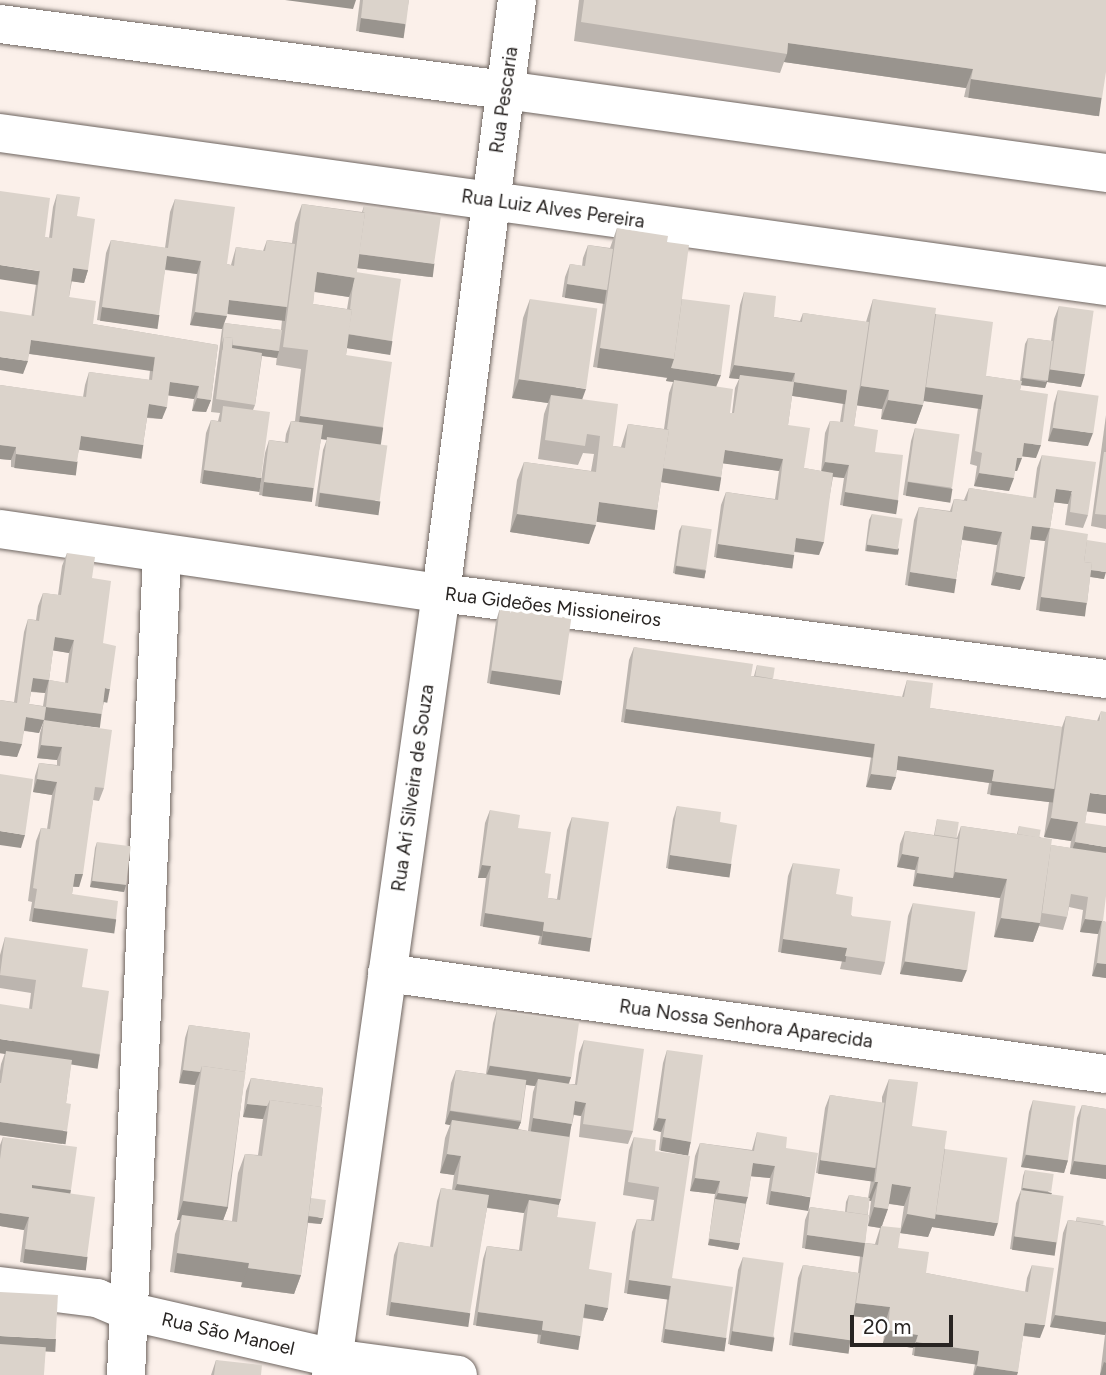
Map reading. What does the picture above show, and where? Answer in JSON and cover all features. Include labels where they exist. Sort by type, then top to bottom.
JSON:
[{"type":"street","name":"Rua Pescaria","points":[[491,200],[517,0]]},
{"type":"street","points":[[0,24],[1106,173]]},
{"type":"street","name":"Rua Luiz Alves Pereira","points":[[0,134],[1106,286]]},
{"type":"street","name":"Rua Ari Silveira de Souza","points":[[332,1366],[441,593],[491,200]]},
{"type":"street","name":"Rua Gideões Missioneiros","points":[[0,529],[163,555],[441,593],[1106,679]]},
{"type":"street","points":[[126,1375],[163,555]]},
{"type":"street","name":"Rua Nossa Senhora Aparecida","points":[[387,973],[1106,1074]]},
{"type":"street","name":"Rua São Manoel","points":[[0,1286],[97,1298],[128,1311],[332,1366],[458,1375]]},
{"type":"building","points":[[363,0],[409,0],[406,24],[361,18]]},
{"type":"building","points":[[584,0],[1106,0],[1106,72],[1102,98],[971,79],[973,69],[788,43],[787,54],[581,22]]},
{"type":"building","points":[[0,191],[50,198],[45,237],[52,238],[57,194],[80,197],[77,216],[95,219],[88,270],[73,268],[69,297],[96,301],[93,324],[218,345],[211,400],[197,398],[199,386],[170,382],[167,407],[149,404],[143,445],[81,436],[77,462],[16,454],[16,447],[0,445],[0,385],[86,397],[89,372],[152,380],[155,357],[31,340],[28,361],[0,357],[0,311],[34,316],[40,271],[0,265]]},
{"type":"building","points":[[175,199],[235,207],[227,264],[234,266],[236,247],[265,251],[267,240],[295,244],[287,307],[229,300],[227,316],[195,312],[201,261],[167,256],[159,315],[102,307],[111,240],[168,248]]},
{"type":"building","points":[[302,204],[365,213],[356,278],[317,272],[313,304],[352,310],[346,355],[392,362],[383,427],[300,416],[308,350],[283,347]]},
{"type":"building","points":[[364,206],[441,216],[434,264],[359,254]]},
{"type":"building","points":[[617,228],[668,236],[667,242],[689,245],[674,359],[600,348]]},
{"type":"building","points":[[588,245],[613,249],[607,290],[567,284],[570,264],[585,266]]},
{"type":"building","points":[[356,272],[401,279],[392,341],[348,334]]},
{"type":"building","points":[[744,292],[776,296],[774,317],[802,322],[803,313],[869,322],[854,426],[878,430],[875,452],[903,455],[898,500],[845,492],[849,465],[825,462],[830,421],[843,422],[847,390],[794,382],[795,373],[734,365]]},
{"type":"building","points":[[530,299],[597,308],[586,389],[519,379]]},
{"type":"building","points":[[682,299],[730,305],[721,375],[671,368]]},
{"type":"building","points":[[873,299],[936,308],[923,405],[888,400],[889,390],[861,386]]},
{"type":"building","points":[[1059,306],[1094,311],[1085,374],[1050,369]]},
{"type":"building","points":[[936,314],[993,322],[986,376],[1022,381],[1020,390],[1048,394],[1041,445],[1024,443],[1022,458],[1017,458],[1014,478],[979,473],[982,453],[975,451],[983,395],[926,387]]},
{"type":"building","points":[[224,323],[282,330],[279,351],[233,345],[233,338],[224,337],[222,343]]},
{"type":"building","points":[[224,337],[233,338],[232,348],[262,353],[255,405],[216,399]]},
{"type":"building","points":[[1028,338],[1053,341],[1048,381],[1023,378]]},
{"type":"building","points":[[740,375],[794,382],[788,425],[810,428],[804,468],[833,473],[824,542],[796,538],[794,555],[718,544],[726,492],[778,500],[783,459],[725,450],[721,477],[663,468],[674,380],[733,389],[730,413],[734,413]]},
{"type":"building","points":[[1058,390],[1099,396],[1093,433],[1053,428]]},
{"type":"building","points":[[551,395],[618,404],[613,446],[625,448],[628,424],[669,430],[657,510],[599,502],[596,525],[517,514],[524,462],[596,472],[600,436],[587,434],[585,446],[545,440]]},
{"type":"building","points":[[223,406],[270,412],[261,478],[204,470],[211,420],[221,422]]},
{"type":"building","points":[[291,421],[323,425],[314,488],[264,482],[269,440],[288,443]]},
{"type":"building","points":[[915,428],[960,434],[952,488],[907,481]]},
{"type":"building","points":[[327,437],[387,445],[380,501],[319,492]]},
{"type":"building","points":[[1106,452],[1106,515],[1095,514]]},
{"type":"building","points":[[1042,455],[1096,462],[1088,515],[1070,512],[1072,491],[1056,489],[1050,528],[1032,526],[1025,577],[996,572],[1002,532],[964,526],[956,579],[910,572],[919,507],[952,512],[954,499],[967,501],[969,488],[1036,498]]},
{"type":"building","points":[[872,514],[903,519],[898,549],[867,545]]},
{"type":"building","points":[[682,525],[712,529],[706,570],[676,566]]},
{"type":"building","points":[[1050,528],[1088,534],[1084,562],[1092,563],[1087,603],[1041,597]]},
{"type":"building","points":[[1087,540],[1106,543],[1106,572],[1091,570],[1092,563],[1084,562]]},
{"type":"building","points":[[67,553],[95,557],[92,578],[111,581],[103,643],[116,646],[110,689],[105,688],[102,714],[46,707],[44,720],[26,717],[22,744],[0,741],[0,700],[17,703],[28,619],[39,621],[43,593],[61,595]],"holes":[[[55,637],[74,640],[68,683],[49,680]],[[33,678],[49,680],[46,707],[29,704]]]},
{"type":"building","points":[[500,608],[571,618],[563,680],[491,670]]},
{"type":"building","points":[[634,647],[753,664],[751,676],[904,697],[907,680],[933,683],[930,708],[1062,727],[1054,789],[992,781],[994,770],[898,756],[896,777],[871,774],[875,744],[626,709]]},
{"type":"building","points":[[757,665],[775,668],[773,679],[755,676]]},
{"type":"building","points":[[1101,711],[1106,712],[1106,795],[1090,793],[1085,823],[1106,826],[1106,847],[1075,842],[1078,822],[1051,818],[1066,716],[1100,721]]},
{"type":"building","points":[[44,720],[112,730],[104,788],[95,787],[83,874],[75,874],[72,894],[118,901],[116,919],[34,908],[37,889],[33,888],[41,828],[50,829],[57,782],[37,779],[39,763],[60,766],[62,747],[41,745]]},
{"type":"building","points":[[0,774],[33,779],[25,835],[0,831]]},
{"type":"building","points":[[677,806],[721,812],[720,822],[737,825],[731,864],[670,855]]},
{"type":"building","points":[[490,810],[520,815],[518,828],[551,832],[545,873],[551,874],[548,898],[560,900],[572,817],[609,822],[592,938],[543,931],[544,922],[485,913],[491,866],[482,865]]},
{"type":"building","points":[[937,819],[959,822],[957,838],[935,835]]},
{"type":"building","points":[[961,826],[1052,839],[1040,923],[1001,918],[1007,879],[955,872]]},
{"type":"building","points":[[1019,826],[1041,830],[1039,838],[1018,834]]},
{"type":"building","points":[[905,831],[958,839],[953,878],[917,873],[919,857],[902,854]]},
{"type":"building","points":[[97,842],[131,846],[126,885],[92,881]]},
{"type":"building","points":[[1051,845],[1106,853],[1103,921],[1106,922],[1106,964],[1097,963],[1102,921],[1085,919],[1088,897],[1071,894],[1067,917],[1042,913]]},
{"type":"building","points":[[793,863],[840,869],[836,894],[853,897],[851,916],[891,921],[885,962],[845,956],[847,948],[783,939]]},
{"type":"building","points":[[913,903],[975,912],[967,970],[905,961]]},
{"type":"building","points":[[5,937],[88,949],[82,987],[109,991],[100,1054],[0,1039],[0,1004],[32,1009],[36,980],[0,975]]},
{"type":"building","points":[[497,1010],[579,1022],[571,1077],[489,1065]]},
{"type":"building","points":[[189,1025],[250,1033],[245,1072],[202,1066],[200,1072],[183,1070]]},
{"type":"building","points":[[584,1040],[644,1049],[633,1131],[583,1124],[586,1103],[575,1101],[572,1124],[533,1118],[538,1079],[577,1085]]},
{"type":"building","points":[[667,1050],[703,1055],[691,1142],[663,1137],[666,1119],[658,1118]]},
{"type":"building","points":[[6,1051],[72,1060],[66,1103],[71,1104],[67,1131],[0,1122],[0,1083]]},
{"type":"building","points":[[202,1066],[246,1072],[227,1207],[183,1201]]},
{"type":"building","points":[[456,1070],[526,1080],[521,1120],[450,1111]]},
{"type":"building","points":[[251,1078],[323,1088],[321,1107],[270,1100],[267,1106],[247,1104]]},
{"type":"building","points":[[889,1079],[918,1082],[912,1126],[947,1131],[935,1219],[907,1214],[911,1187],[892,1184],[888,1209],[874,1207]]},
{"type":"building","points":[[830,1095],[884,1103],[875,1168],[821,1160]]},
{"type":"building","points":[[270,1100],[322,1107],[301,1275],[248,1268],[249,1263],[177,1253],[182,1215],[237,1222],[245,1154],[262,1156]]},
{"type":"building","points":[[1033,1100],[1076,1106],[1068,1160],[1025,1154]]},
{"type":"building","points":[[1082,1105],[1106,1109],[1106,1165],[1074,1161]]},
{"type":"building","points":[[452,1120],[570,1137],[561,1199],[457,1184],[461,1156],[447,1154]]},
{"type":"building","points":[[757,1132],[787,1137],[786,1148],[818,1153],[811,1197],[771,1191],[775,1166],[753,1163],[748,1197],[718,1193],[720,1181],[695,1178],[700,1143],[754,1151]]},
{"type":"building","points":[[3,1137],[77,1147],[71,1190],[32,1185],[32,1188],[95,1197],[87,1257],[25,1249],[29,1217],[0,1213],[0,1159]]},
{"type":"building","points":[[634,1137],[656,1140],[655,1151],[690,1156],[672,1278],[733,1287],[726,1338],[665,1329],[671,1286],[629,1280],[637,1219],[654,1221],[659,1187],[628,1182]]},
{"type":"building","points":[[945,1149],[1007,1158],[998,1223],[936,1214]]},
{"type":"building","points":[[1025,1170],[1054,1174],[1051,1192],[1022,1188]]},
{"type":"building","points":[[441,1188],[489,1195],[470,1313],[391,1302],[399,1242],[433,1247]]},
{"type":"building","points":[[1021,1190],[1064,1196],[1057,1243],[1014,1237]]},
{"type":"building","points":[[849,1195],[870,1198],[867,1215],[847,1212]]},
{"type":"building","points":[[311,1198],[326,1200],[323,1218],[308,1216]]},
{"type":"building","points":[[715,1199],[746,1204],[739,1243],[709,1239]]},
{"type":"building","points":[[529,1200],[559,1205],[557,1217],[596,1222],[589,1269],[612,1273],[608,1308],[585,1304],[581,1336],[542,1330],[543,1321],[478,1312],[487,1246],[522,1251]]},
{"type":"building","points":[[810,1207],[869,1215],[865,1243],[807,1235]]},
{"type":"building","points":[[1077,1217],[1104,1221],[1103,1225],[1076,1221]]},
{"type":"building","points":[[1068,1220],[1106,1226],[1106,1322],[1055,1315]]},
{"type":"building","points":[[881,1226],[901,1228],[898,1248],[929,1252],[926,1273],[1028,1292],[1032,1265],[1054,1268],[1045,1325],[1025,1323],[1018,1372],[977,1366],[979,1351],[916,1342],[918,1335],[888,1330],[890,1307],[856,1303],[865,1243],[878,1245]]},
{"type":"building","points":[[743,1257],[784,1263],[773,1337],[733,1331]]},
{"type":"building","points":[[803,1265],[859,1273],[850,1340],[794,1332]]},
{"type":"building","points":[[0,1292],[58,1295],[56,1339],[0,1336]]},
{"type":"building","points":[[0,1344],[46,1347],[44,1375],[0,1375]]},
{"type":"building","points":[[216,1360],[262,1365],[261,1375],[214,1375]]}]
